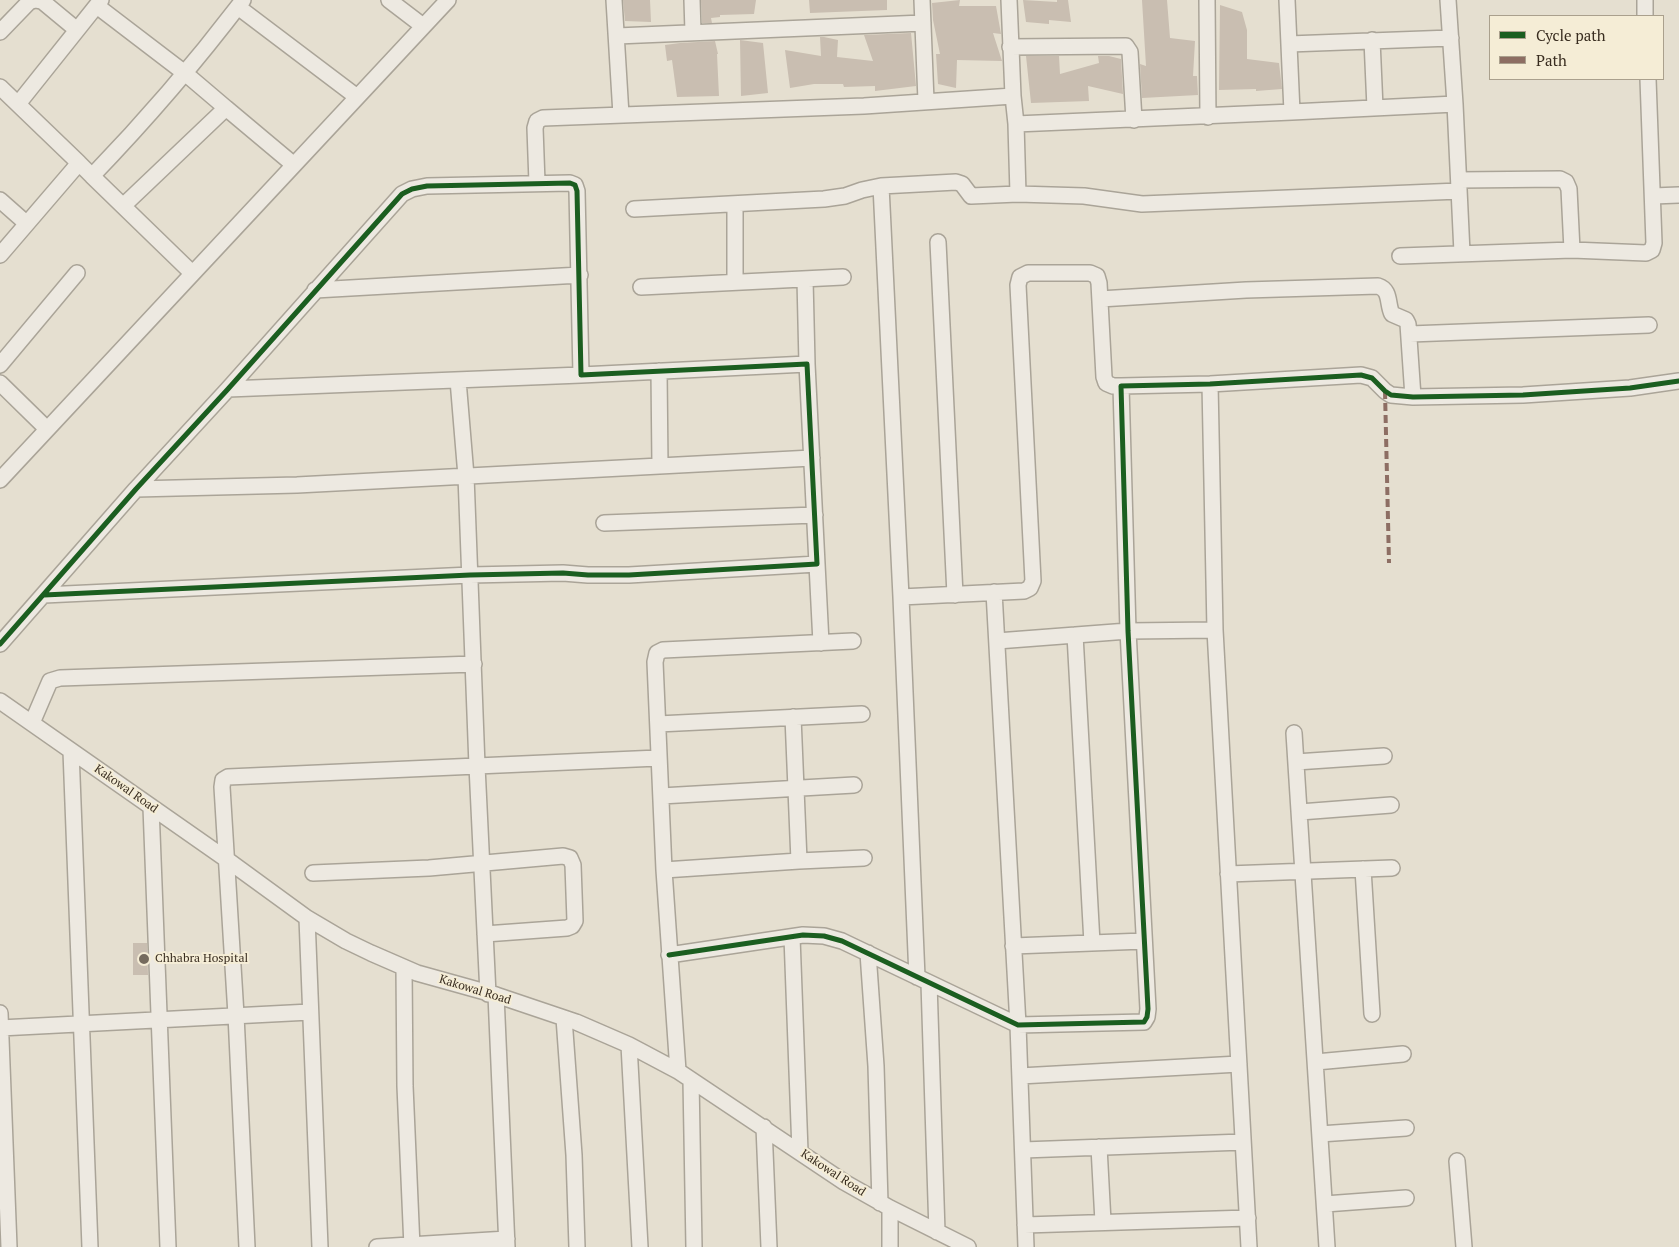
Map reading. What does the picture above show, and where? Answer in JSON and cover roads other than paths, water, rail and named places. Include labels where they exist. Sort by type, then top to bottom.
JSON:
[{"type":"street","points":[[0,32],[29,2],[36,0],[42,2],[77,30]]},
{"type":"street","points":[[389,0],[423,26]]},
{"type":"street","points":[[0,480],[448,0]]},
{"type":"street","points":[[614,0],[621,114]]},
{"type":"street","points":[[692,0],[693,32]]},
{"type":"street","points":[[922,0],[926,101]]},
{"type":"street","points":[[1010,0],[1010,47],[1016,124],[1018,194]]},
{"type":"street","points":[[1207,0],[1208,117]]},
{"type":"street","points":[[1287,0],[1292,112]]},
{"type":"street","points":[[1448,0],[1462,253]]},
{"type":"street","points":[[1645,0],[1646,15]]},
{"type":"street","points":[[18,104],[99,3],[294,165]]},
{"type":"street","points":[[92,176],[134,133],[186,74],[241,4],[357,97]]},
{"type":"street","points":[[616,36],[923,23]]},
{"type":"street","points":[[1289,44],[1450,38]]},
{"type":"street","points":[[1372,40],[1375,108]]},
{"type":"street","points":[[1010,47],[1126,46],[1130,52],[1134,120]]},
{"type":"street","points":[[1400,256],[1572,250],[1646,254],[1652,250],[1654,243],[1648,80]]},
{"type":"street","points":[[0,87],[192,273]]},
{"type":"street","points":[[537,183],[535,128],[537,121],[543,118],[864,106],[1013,96]]},
{"type":"street","points":[[1016,124],[1208,117],[1455,104]]},
{"type":"street","points":[[123,206],[226,108]]},
{"type":"street","points":[[0,255],[79,163]]},
{"type":"street","points":[[634,209],[824,199],[845,196],[881,186],[956,182],[962,184],[971,196],[1018,194],[1084,196],[1142,204],[1560,178],[1566,182],[1569,190],[1572,250]]},
{"type":"street","points":[[0,644],[315,290],[402,194],[412,189],[427,186],[537,183],[570,183],[575,185],[577,191],[582,375]]},
{"type":"street","points":[[881,186],[901,596],[937,1232]]},
{"type":"street","points":[[1652,196],[1679,195]]},
{"type":"street","points":[[0,200],[26,223]]},
{"type":"street","points":[[735,204],[735,282]]},
{"type":"street","points":[[938,242],[955,594]]},
{"type":"street","points":[[0,365],[76,273]]},
{"type":"street","points":[[901,596],[1024,590],[1030,588],[1033,581],[1018,285],[1020,277],[1028,273],[1090,273],[1097,276],[1099,283],[1104,377],[1106,383],[1113,386],[1210,384],[1361,375],[1372,378],[1391,395],[1413,397],[1533,394],[1630,388],[1679,381]]},
{"type":"street","points":[[315,290],[580,276]]},
{"type":"street","points":[[641,287],[843,277]]},
{"type":"street","points":[[805,279],[807,364],[821,642]]},
{"type":"street","points":[[1100,299],[1246,290],[1378,286],[1387,291],[1392,314],[1406,320],[1410,334],[1413,397]]},
{"type":"street","points":[[1410,334],[1649,325]]},
{"type":"street","points":[[228,389],[807,364]]},
{"type":"street","points":[[659,371],[660,466]]},
{"type":"street","points":[[377,1247],[507,1243],[492,994],[485,934],[466,476],[458,380]]},
{"type":"street","points":[[0,383],[47,429]]},
{"type":"street","points":[[1210,384],[1215,630],[1249,1247]]},
{"type":"street","points":[[669,955],[803,935],[824,936],[842,941],[1018,1025],[1144,1022],[1148,1009],[1128,631],[1121,386]]},
{"type":"street","points":[[136,489],[297,485],[812,458]]},
{"type":"street","points":[[604,523],[815,514]]},
{"type":"street","points":[[44,595],[470,575],[563,573],[629,575],[817,564]]},
{"type":"street","points":[[994,592],[1018,1025],[1026,1247]]},
{"type":"street","points":[[997,640],[1128,631],[1215,630]]},
{"type":"street","points":[[1075,635],[1092,943]]},
{"type":"street","points":[[678,1071],[669,955],[658,758],[655,662],[657,653],[663,650],[853,641]]},
{"type":"street","points":[[32,723],[46,688],[50,682],[60,678],[474,664]]},
{"type":"street","name":"Kakowal Road","points":[[0,701],[307,918],[370,953],[404,968],[564,1018],[629,1045],[678,1071],[844,1182],[885,1206],[968,1247]]},
{"type":"street","points":[[658,724],[862,714]]},
{"type":"street","points":[[794,717],[799,860]]},
{"type":"street","points":[[1294,733],[1327,1247]]},
{"type":"street","points":[[71,751],[90,1247]]},
{"type":"street","points":[[1296,762],[1384,756]]},
{"type":"street","points":[[247,1247],[223,780],[228,778],[658,758]]},
{"type":"street","points":[[661,796],[854,786]]},
{"type":"street","points":[[1300,812],[1391,805]]},
{"type":"street","points":[[151,807],[168,1247]]},
{"type":"street","points":[[312,873],[429,868],[563,856],[570,858],[573,865],[575,921],[572,926],[567,928],[485,934]]},
{"type":"street","points":[[664,870],[799,860],[864,858]]},
{"type":"street","points":[[1228,874],[1392,868]]},
{"type":"street","points":[[1363,869],[1372,1014]]},
{"type":"street","points":[[307,918],[320,1247]]},
{"type":"street","points":[[792,937],[800,1151]]},
{"type":"street","points":[[1013,946],[1144,941]]},
{"type":"street","points":[[868,953],[885,1206],[890,1247]]},
{"type":"street","points":[[404,968],[405,1086],[412,1246]]},
{"type":"street","points":[[0,1028],[310,1012]]},
{"type":"street","points":[[0,1013],[10,1247]]},
{"type":"street","points":[[564,1018],[574,1155],[577,1247]]},
{"type":"street","points":[[629,1045],[640,1247]]},
{"type":"street","points":[[1316,1062],[1403,1054]]},
{"type":"street","points":[[1020,1076],[1239,1064]]},
{"type":"street","points":[[692,1080],[694,1247]]},
{"type":"street","points":[[764,1128],[768,1247]]},
{"type":"street","points":[[1320,1134],[1406,1128]]},
{"type":"street","points":[[1023,1150],[1243,1142]]},
{"type":"street","points":[[1099,1147],[1102,1222]]},
{"type":"street","points":[[1457,1161],[1464,1247]]},
{"type":"street","points":[[1325,1204],[1406,1198]]},
{"type":"street","points":[[1025,1225],[1248,1218]]},
{"type":"place","name":"Chhabra Hospital","points":[[144,959]]}]
